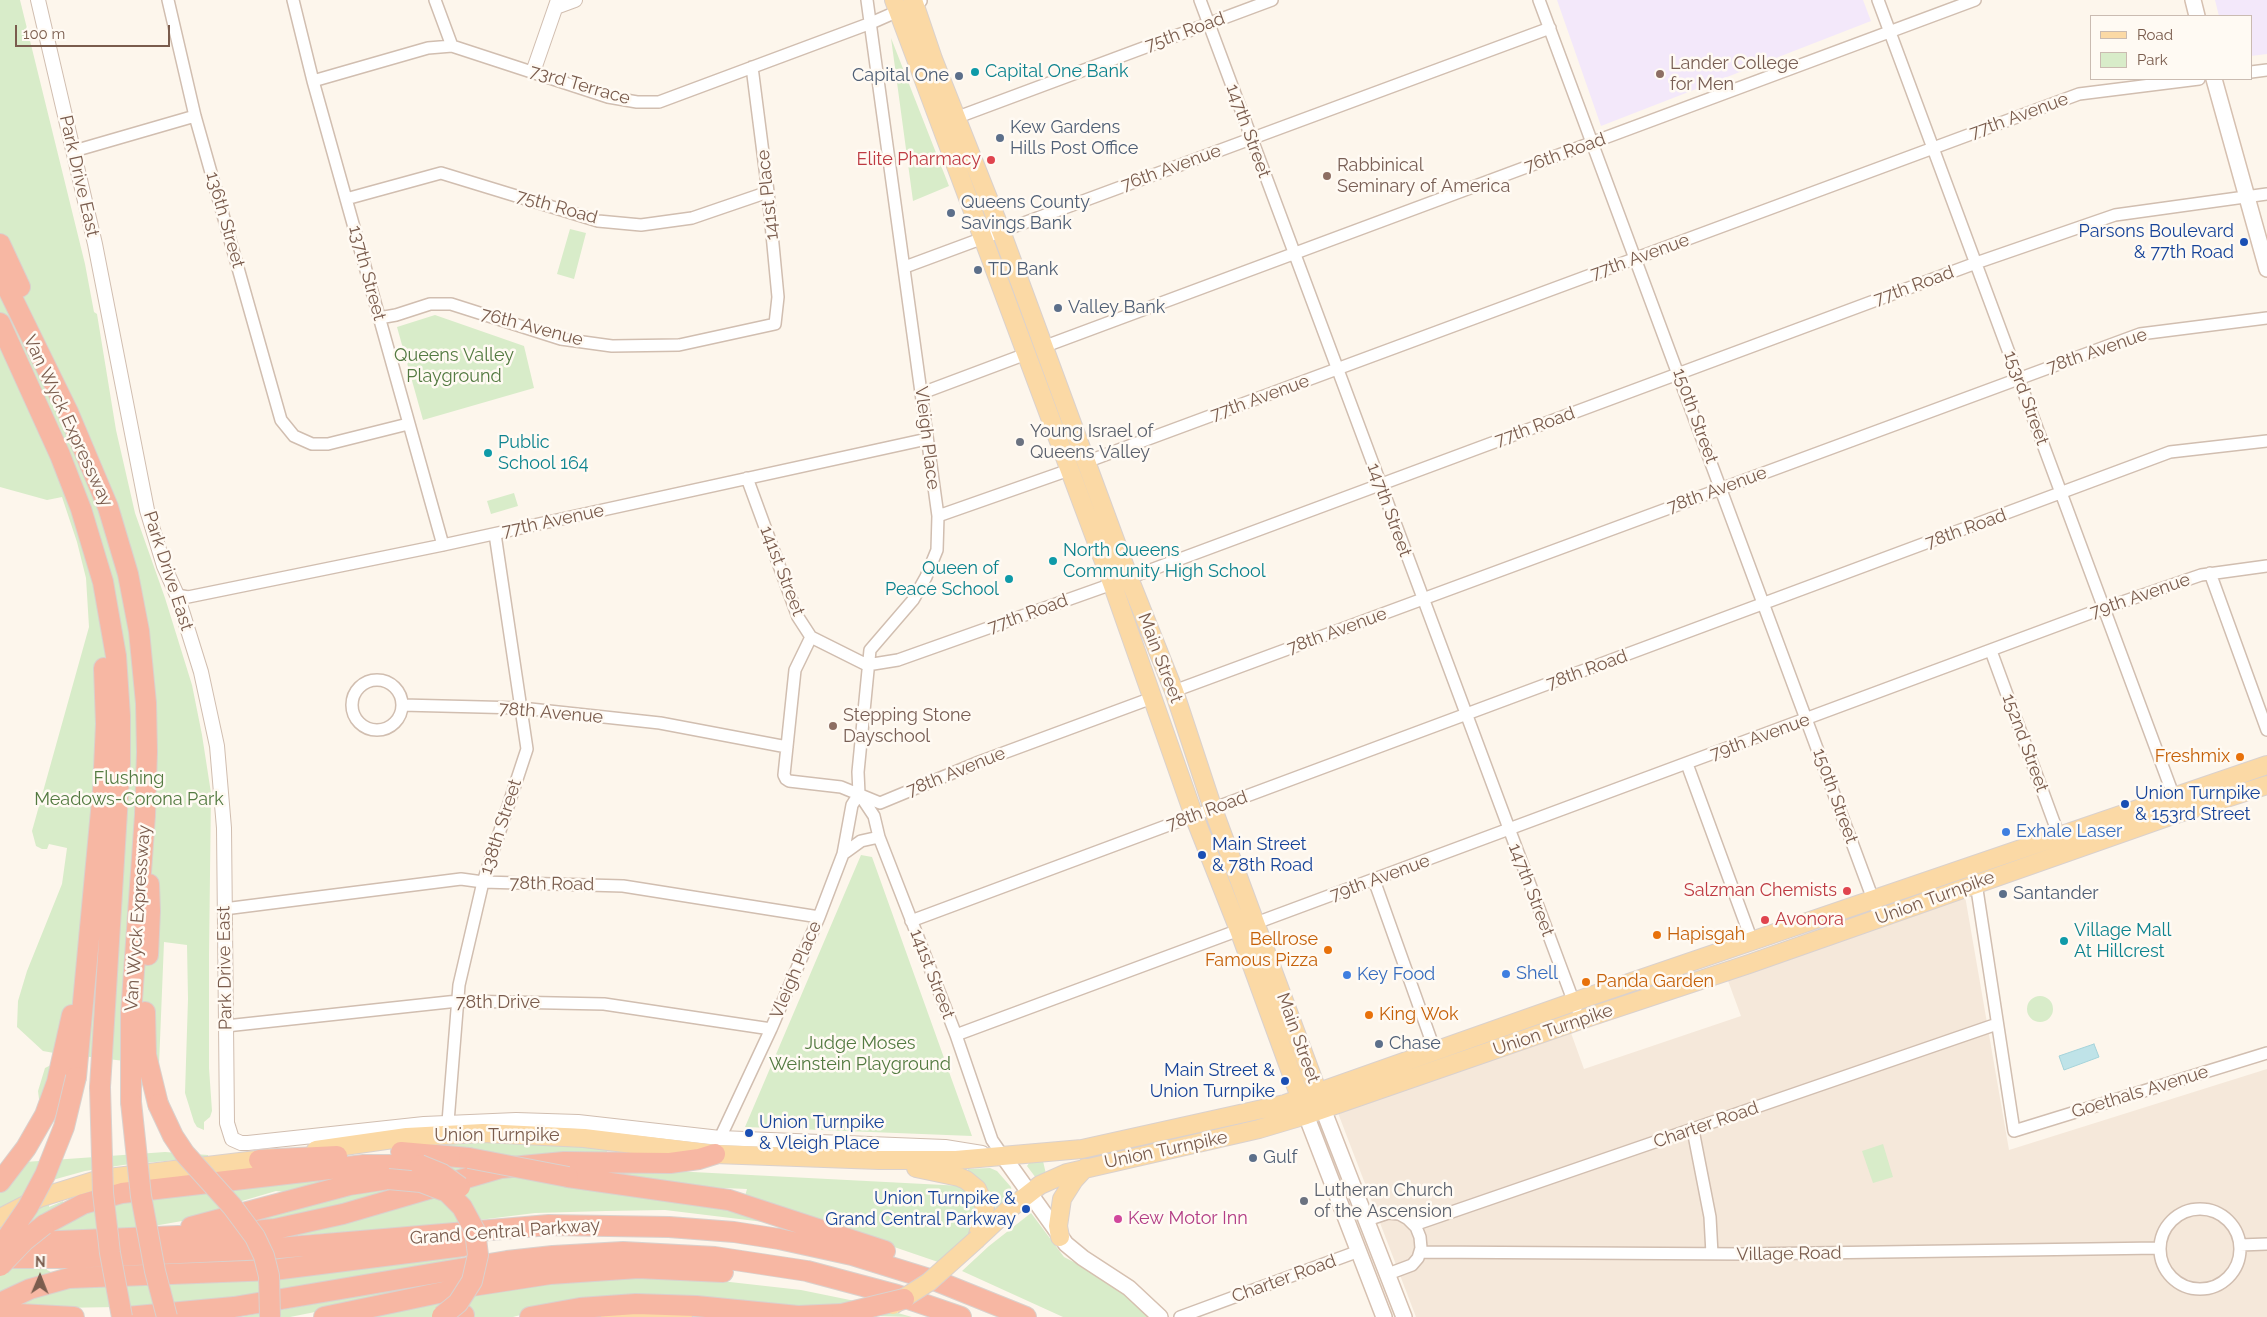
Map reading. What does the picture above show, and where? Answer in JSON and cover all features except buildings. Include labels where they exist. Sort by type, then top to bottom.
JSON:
[{"type":"highway","points":[[0,244],[46,345],[68,412]]},
{"type":"highway","name":"Van Wyck Expressway","points":[[0,273],[68,412],[108,506],[122,551],[134,601],[143,655],[146,702],[145,815],[131,1014],[131,1102],[141,1196],[155,1271],[167,1317]]},
{"type":"highway","name":"Van Wyck Expressway","points":[[0,323],[72,484],[98,563],[116,656],[120,732],[100,1086],[103,1192],[110,1253],[122,1317]]},
{"type":"highway","points":[[98,563],[105,742],[101,820],[88,942],[68,1073],[67,1118],[38,1190],[10,1219],[0,1242],[128,1239],[244,1233],[292,1226],[343,1214],[487,1172],[521,1165],[564,1162],[654,1164],[680,1162],[718,1146]]},
{"type":"highway","points":[[145,815],[150,911],[144,1042],[150,1079],[158,1104],[173,1136],[185,1154],[236,1211],[255,1236],[264,1256],[269,1276],[270,1317]]},
{"type":"highway","points":[[0,1182],[19,1159],[39,1128],[54,1094],[68,1073]]},
{"type":"highway","points":[[259,1160],[393,1152],[469,1158],[568,1177],[701,1194],[743,1204],[914,1261],[995,1304]]},
{"type":"highway","points":[[0,1266],[24,1241],[44,1225],[83,1204],[122,1193],[364,1165],[420,1166],[442,1174],[465,1191],[478,1208],[486,1226],[490,1254],[488,1273],[477,1299],[452,1316]]},
{"type":"highway","points":[[128,1239],[204,1224],[362,1182],[388,1179],[421,1182],[447,1192],[462,1206],[475,1231],[478,1255],[472,1281],[452,1316]]},
{"type":"highway","points":[[0,1248],[10,1219]]},
{"type":"highway","name":"Grand Central Parkway","points":[[0,1258],[62,1258],[218,1251],[383,1240],[549,1225],[712,1230],[801,1243],[905,1270],[1026,1317]]},
{"type":"highway","points":[[0,1303],[30,1289],[56,1281],[94,1276],[244,1272],[301,1268],[626,1226]]},
{"type":"highway","name":"Grand Central Parkway","points":[[128,1317],[234,1307],[499,1262],[553,1256],[623,1252],[715,1257],[807,1271],[882,1290],[961,1317]]},
{"type":"highway","points":[[324,1317],[507,1280],[573,1272],[645,1268],[732,1272],[802,1282],[861,1294],[937,1317]]},
{"type":"highway","points":[[530,1317],[580,1308],[636,1304],[696,1306],[798,1316],[842,1314],[904,1299]]},
{"type":"highway","points":[[0,1313],[74,1317]]},
{"type":"main road","points":[[2193,0],[2197,15]]},
{"type":"main road","name":"Main Street","points":[[916,1],[933,59],[958,118],[984,191],[1002,231],[1086,462],[1152,698],[1306,1115],[1384,1317]]},
{"type":"main road","name":"Main Street","points":[[896,6],[1069,470],[1174,691],[1214,808],[1324,1109],[1404,1317]]},
{"type":"main road","points":[[2214,80],[2267,268]]},
{"type":"main road","name":"Union Turnpike","points":[[10,1219],[39,1198],[100,1179],[259,1160],[388,1139],[483,1134],[584,1138],[718,1146],[880,1160],[956,1160],[1082,1149],[1285,1104],[1752,941],[2267,765]]},
{"type":"main road","name":"Union Turnpike","points":[[867,1317],[904,1299],[942,1272],[1029,1194],[1053,1178],[1085,1168],[1259,1130],[1306,1115],[1580,1020],[1749,964],[2170,816],[2267,785]]},
{"type":"main road","points":[[1050,1152],[1048,1164],[1053,1178]]},
{"type":"main road","points":[[1003,1156],[1060,1237],[1083,1258],[1129,1288],[1160,1317]]},
{"type":"main road","points":[[880,1160],[959,1177],[972,1184],[980,1194],[985,1207],[977,1239]]},
{"type":"main road","points":[[1060,1237],[1058,1226],[1062,1199],[1074,1180],[1085,1168]]},
{"type":"main road","points":[[610,1317],[683,1317]]},
{"type":"street","name":"Park Drive East","points":[[38,0],[95,244],[147,510],[164,566],[177,595],[201,672],[217,746],[224,828],[227,1123],[232,1139],[241,1143]]},
{"type":"street","name":"136th Street","points":[[168,0],[195,116],[281,420],[294,436],[312,444],[328,444],[408,424]]},
{"type":"street","name":"137th Street","points":[[293,0],[313,81],[443,545]]},
{"type":"street","points":[[435,0],[452,46]]},
{"type":"street","points":[[533,72],[557,4],[575,0]]},
{"type":"street","name":"Vleigh Place","points":[[718,1146],[771,1030],[819,917],[843,854],[852,805],[859,794],[858,781],[867,665],[870,650],[913,600],[926,577],[937,550],[938,516],[867,0]]},
{"type":"street","name":"147th Street","points":[[1200,0],[1580,1020]]},
{"type":"street","name":"75th Road","points":[[958,118],[1272,0]]},
{"type":"street","name":"150th Street","points":[[1539,0],[1880,918]]},
{"type":"street","name":"153rd Street","points":[[1878,0],[2174,797]]},
{"type":"street","name":"76th Road","points":[[1043,347],[1975,0]]},
{"type":"street","name":"73rd Terrace","points":[[313,81],[428,48],[452,46],[608,97],[638,102],[659,102],[871,23],[896,6],[916,1]]},
{"type":"street","name":"76th Avenue","points":[[905,267],[1550,28]]},
{"type":"street","name":"141st Place","points":[[752,67],[768,192],[778,297],[775,324]]},
{"type":"street","points":[[2252,72],[2267,70]]},
{"type":"street","name":"77th Avenue","points":[[1086,462],[2079,94],[2191,80]]},
{"type":"street","points":[[74,151],[195,116]]},
{"type":"street","name":"75th Road","points":[[346,199],[441,173],[598,221],[640,225],[692,218],[768,192]]},
{"type":"street","name":"77th Road","points":[[867,665],[898,660],[937,647],[1976,263],[2115,214],[2267,194]]},
{"type":"street","name":"76th Avenue","points":[[379,318],[396,315],[430,304],[451,304],[561,339],[612,346],[679,345],[775,324]]},
{"type":"street","name":"78th Avenue","points":[[1174,691],[2140,334],[2267,318]]},
{"type":"street","points":[[922,393],[1026,354]]},
{"type":"street","name":"77th Avenue","points":[[177,595],[188,597],[443,545],[927,439]]},
{"type":"street","name":"78th Road","points":[[912,921],[2170,452],[2267,441]]},
{"type":"street","points":[[938,516],[1069,470]]},
{"type":"street","name":"141st Street","points":[[747,478],[798,617],[811,637],[795,670],[787,747],[786,779]]},
{"type":"street","name":"138th Street","points":[[448,1122],[459,985],[483,882],[527,749],[495,534]]},
{"type":"street","name":"79th Avenue","points":[[1256,923],[2104,608],[2210,573],[2267,566]]},
{"type":"street","points":[[2210,573],[2267,730]]},
{"type":"street","points":[[811,637],[867,665]]},
{"type":"street","name":"152nd Street","points":[[1991,651],[2059,836]]},
{"type":"street","points":[[375,679],[384,680],[395,686],[400,693],[402,705],[396,723],[388,728],[379,730],[363,726],[353,715],[351,706],[357,688],[369,680],[375,679]]},
{"type":"street","name":"78th Avenue","points":[[786,779],[789,781],[841,786],[880,802],[979,762],[1152,698]]},
{"type":"street","name":"78th Avenue","points":[[402,705],[521,708],[660,723],[787,747]]},
{"type":"street","points":[[1687,764],[1752,941]]},
{"type":"street","name":"141st Street","points":[[859,794],[874,816],[879,837],[956,1035],[992,1140],[1003,1156]]},
{"type":"street","points":[[843,854],[862,841],[879,837]]},
{"type":"street","name":"78th Road","points":[[224,909],[462,880],[623,886],[819,917]]},
{"type":"street","points":[[1374,880],[1435,1051]]},
{"type":"street","points":[[1976,883],[1997,1024]]},
{"type":"street","points":[[956,1035],[1239,930]]},
{"type":"street","name":"78th Drive","points":[[226,1026],[458,1001],[604,1004],[771,1030]]},
{"type":"street","name":"Charter Road","points":[[1414,1225],[1997,1024]]},
{"type":"street","name":"Goethals Avenue","points":[[1997,1024],[2014,1131],[2267,1054]]},
{"type":"street","name":"Union Turnpike","points":[[241,1143],[448,1122],[516,1120],[578,1122],[718,1146],[945,1147],[1003,1156]]},
{"type":"street","points":[[1692,1130],[1710,1218],[1712,1254]]},
{"type":"street","points":[[2204,1209],[2216,1213],[2227,1220],[2235,1229],[2240,1249],[2236,1266],[2230,1277],[2218,1285],[2205,1290],[2191,1289],[2178,1284],[2167,1274],[2161,1262],[2159,1248],[2162,1234],[2169,1222],[2185,1212],[2204,1209]]},
{"type":"street","points":[[1367,1220],[1388,1213],[1399,1214],[1414,1225],[1420,1237],[1420,1252],[1412,1265],[1388,1274]]},
{"type":"street","points":[[2240,1249],[2267,1244]]},
{"type":"street","name":"Village Road","points":[[1420,1252],[1712,1254],[2159,1248]]},
{"type":"street","name":"Charter Road","points":[[1180,1317],[1359,1251]]},
{"type":"shaded area","name":"Lander College for Men","points":[[1557,0],[1863,0],[1871,21],[1601,126]]},
{"type":"shaded area","points":[[2215,0],[2267,0],[2267,54],[2252,56],[2252,15],[2219,15]]},
{"type":"shaded area","points":[[1965,896],[2009,1150],[2267,1069],[2267,1317],[1416,1317],[1338,1113],[1571,1033],[1584,1069],[1741,1016],[1727,978]]},
{"type":"green space","name":"Flushing Meadows-Corona Park","points":[[0,0],[20,0],[85,264],[94,312],[97,314],[116,430],[135,513],[165,598],[192,685],[202,735],[211,793],[209,1068],[212,1111],[210,1117],[204,1122],[204,1130],[197,1127],[194,1122],[185,1093],[188,999],[187,945],[164,942],[159,1065],[56,1053],[44,1101],[39,1099],[38,1091],[45,1068],[51,1065],[54,1053],[43,1051],[17,1027],[18,1001],[27,971],[62,884],[67,848],[49,844],[47,849],[42,849],[36,846],[32,831],[89,627],[86,578],[77,542],[62,497],[47,500],[0,487]]},
{"type":"green space","points":[[891,38],[949,186],[913,201]]},
{"type":"green space","points":[[570,229],[586,233],[574,279],[557,274]]},
{"type":"green space","name":"Queens Valley Playground","points":[[435,315],[524,346],[534,388],[423,420],[397,327]]},
{"type":"green space","points":[[514,493],[518,506],[491,514],[487,501]]},
{"type":"green space","name":"Judge Moses Weinstein Playground","points":[[861,855],[872,857],[972,1136],[745,1127]]},
{"type":"green space","points":[[2040,996],[2049,1000],[2053,1009],[2049,1018],[2040,1022],[2031,1018],[2027,1009],[2031,1000]]},
{"type":"green space","points":[[443,1141],[561,1145],[607,1150],[607,1157],[571,1156],[312,1216],[232,1223],[441,1147]]},
{"type":"green space","points":[[1883,1144],[1893,1177],[1873,1183],[1862,1151]]},
{"type":"green space","points":[[165,1152],[208,1155],[208,1157],[123,1165],[85,1171],[56,1179],[52,1181],[49,1207],[63,1201],[65,1207],[369,1172],[294,1193],[276,1191],[212,1211],[199,1218],[131,1230],[43,1256],[47,1270],[51,1272],[56,1289],[85,1284],[460,1254],[461,1259],[287,1290],[173,1306],[59,1308],[0,1317],[0,1177],[25,1162]]},
{"type":"green space","points":[[1043,1161],[1046,1174],[1036,1178],[1027,1166],[1029,1163]]},
{"type":"green space","points":[[990,1168],[997,1171],[1011,1187],[1012,1193],[1010,1197],[994,1209],[967,1173],[968,1169]]},
{"type":"green space","points":[[654,1170],[963,1186],[975,1203],[977,1220],[969,1234],[941,1263],[745,1196],[747,1189],[699,1187],[697,1198],[772,1223],[665,1210],[535,1213],[439,1225],[262,1238],[491,1176]]},
{"type":"green space","points":[[1031,1213],[1064,1257],[1095,1273],[1137,1304],[1150,1317],[1063,1317],[962,1271],[989,1246]]},
{"type":"green space","points":[[642,1278],[721,1281],[801,1290],[855,1301],[912,1317],[551,1307],[513,1317],[362,1317],[510,1286]]},
{"type":"green space","points":[[441,1282],[441,1287],[290,1317],[240,1317]]},
{"type":"water","points":[[2094,1044],[2099,1057],[2064,1070],[2059,1056]]},
{"type":"place","name":"Capital One Bank","points":[[975,72]]},
{"type":"place","name":"Lander College for Men","points":[[1660,74]]},
{"type":"place","name":"Capital One","points":[[959,76]]},
{"type":"place","name":"Kew Gardens Hills Post Office","points":[[1000,138]]},
{"type":"place","name":"Elite Pharmacy","points":[[991,160]]},
{"type":"place","name":"Rabbinical Seminary of America","points":[[1327,176]]},
{"type":"place","name":"Queens County Savings Bank","points":[[951,213]]},
{"type":"place","name":"Parsons Boulevard & 77th Road","points":[[2244,242]]},
{"type":"place","name":"TD Bank","points":[[978,270]]},
{"type":"place","name":"Valley Bank","points":[[1058,308]]},
{"type":"place","name":"Young Israel of Queens Valley","points":[[1020,442]]},
{"type":"place","name":"Public School 164","points":[[488,453]]},
{"type":"place","name":"North Queens Community High School","points":[[1053,561]]},
{"type":"place","name":"Queen of Peace School","points":[[1009,579]]},
{"type":"place","name":"Stepping Stone Dayschool","points":[[833,726]]},
{"type":"place","name":"Freshmix","points":[[2240,757]]},
{"type":"place","name":"Union Turnpike & 153rd Street","points":[[2125,804]]},
{"type":"place","name":"Exhale Laser","points":[[2006,832]]},
{"type":"place","name":"Main Street & 78th Road","points":[[1202,855]]},
{"type":"place","name":"Salzman Chemists","points":[[1847,891]]},
{"type":"place","name":"Santander","points":[[2003,894]]},
{"type":"place","name":"Avonora","points":[[1765,920]]},
{"type":"place","name":"Hapisgah","points":[[1657,935]]},
{"type":"place","name":"Village Mall At Hillcrest","points":[[2064,941]]},
{"type":"place","name":"Bellrose Famous Pizza","points":[[1328,950]]},
{"type":"place","name":"Shell","points":[[1506,974]]},
{"type":"place","name":"Key Food","points":[[1347,975]]},
{"type":"place","name":"Panda Garden","points":[[1586,982]]},
{"type":"place","name":"King Wok","points":[[1369,1015]]},
{"type":"place","name":"Chase","points":[[1379,1044]]},
{"type":"place","name":"Main Street & Union Turnpike","points":[[1285,1081]]},
{"type":"place","name":"Union Turnpike & Vleigh Place","points":[[749,1133]]},
{"type":"place","name":"Gulf","points":[[1253,1158]]},
{"type":"place","name":"Lutheran Church of the Ascension","points":[[1304,1201]]},
{"type":"place","name":"Union Turnpike & Grand Central Parkway","points":[[1026,1209]]},
{"type":"place","name":"Kew Motor Inn","points":[[1118,1219]]}]
